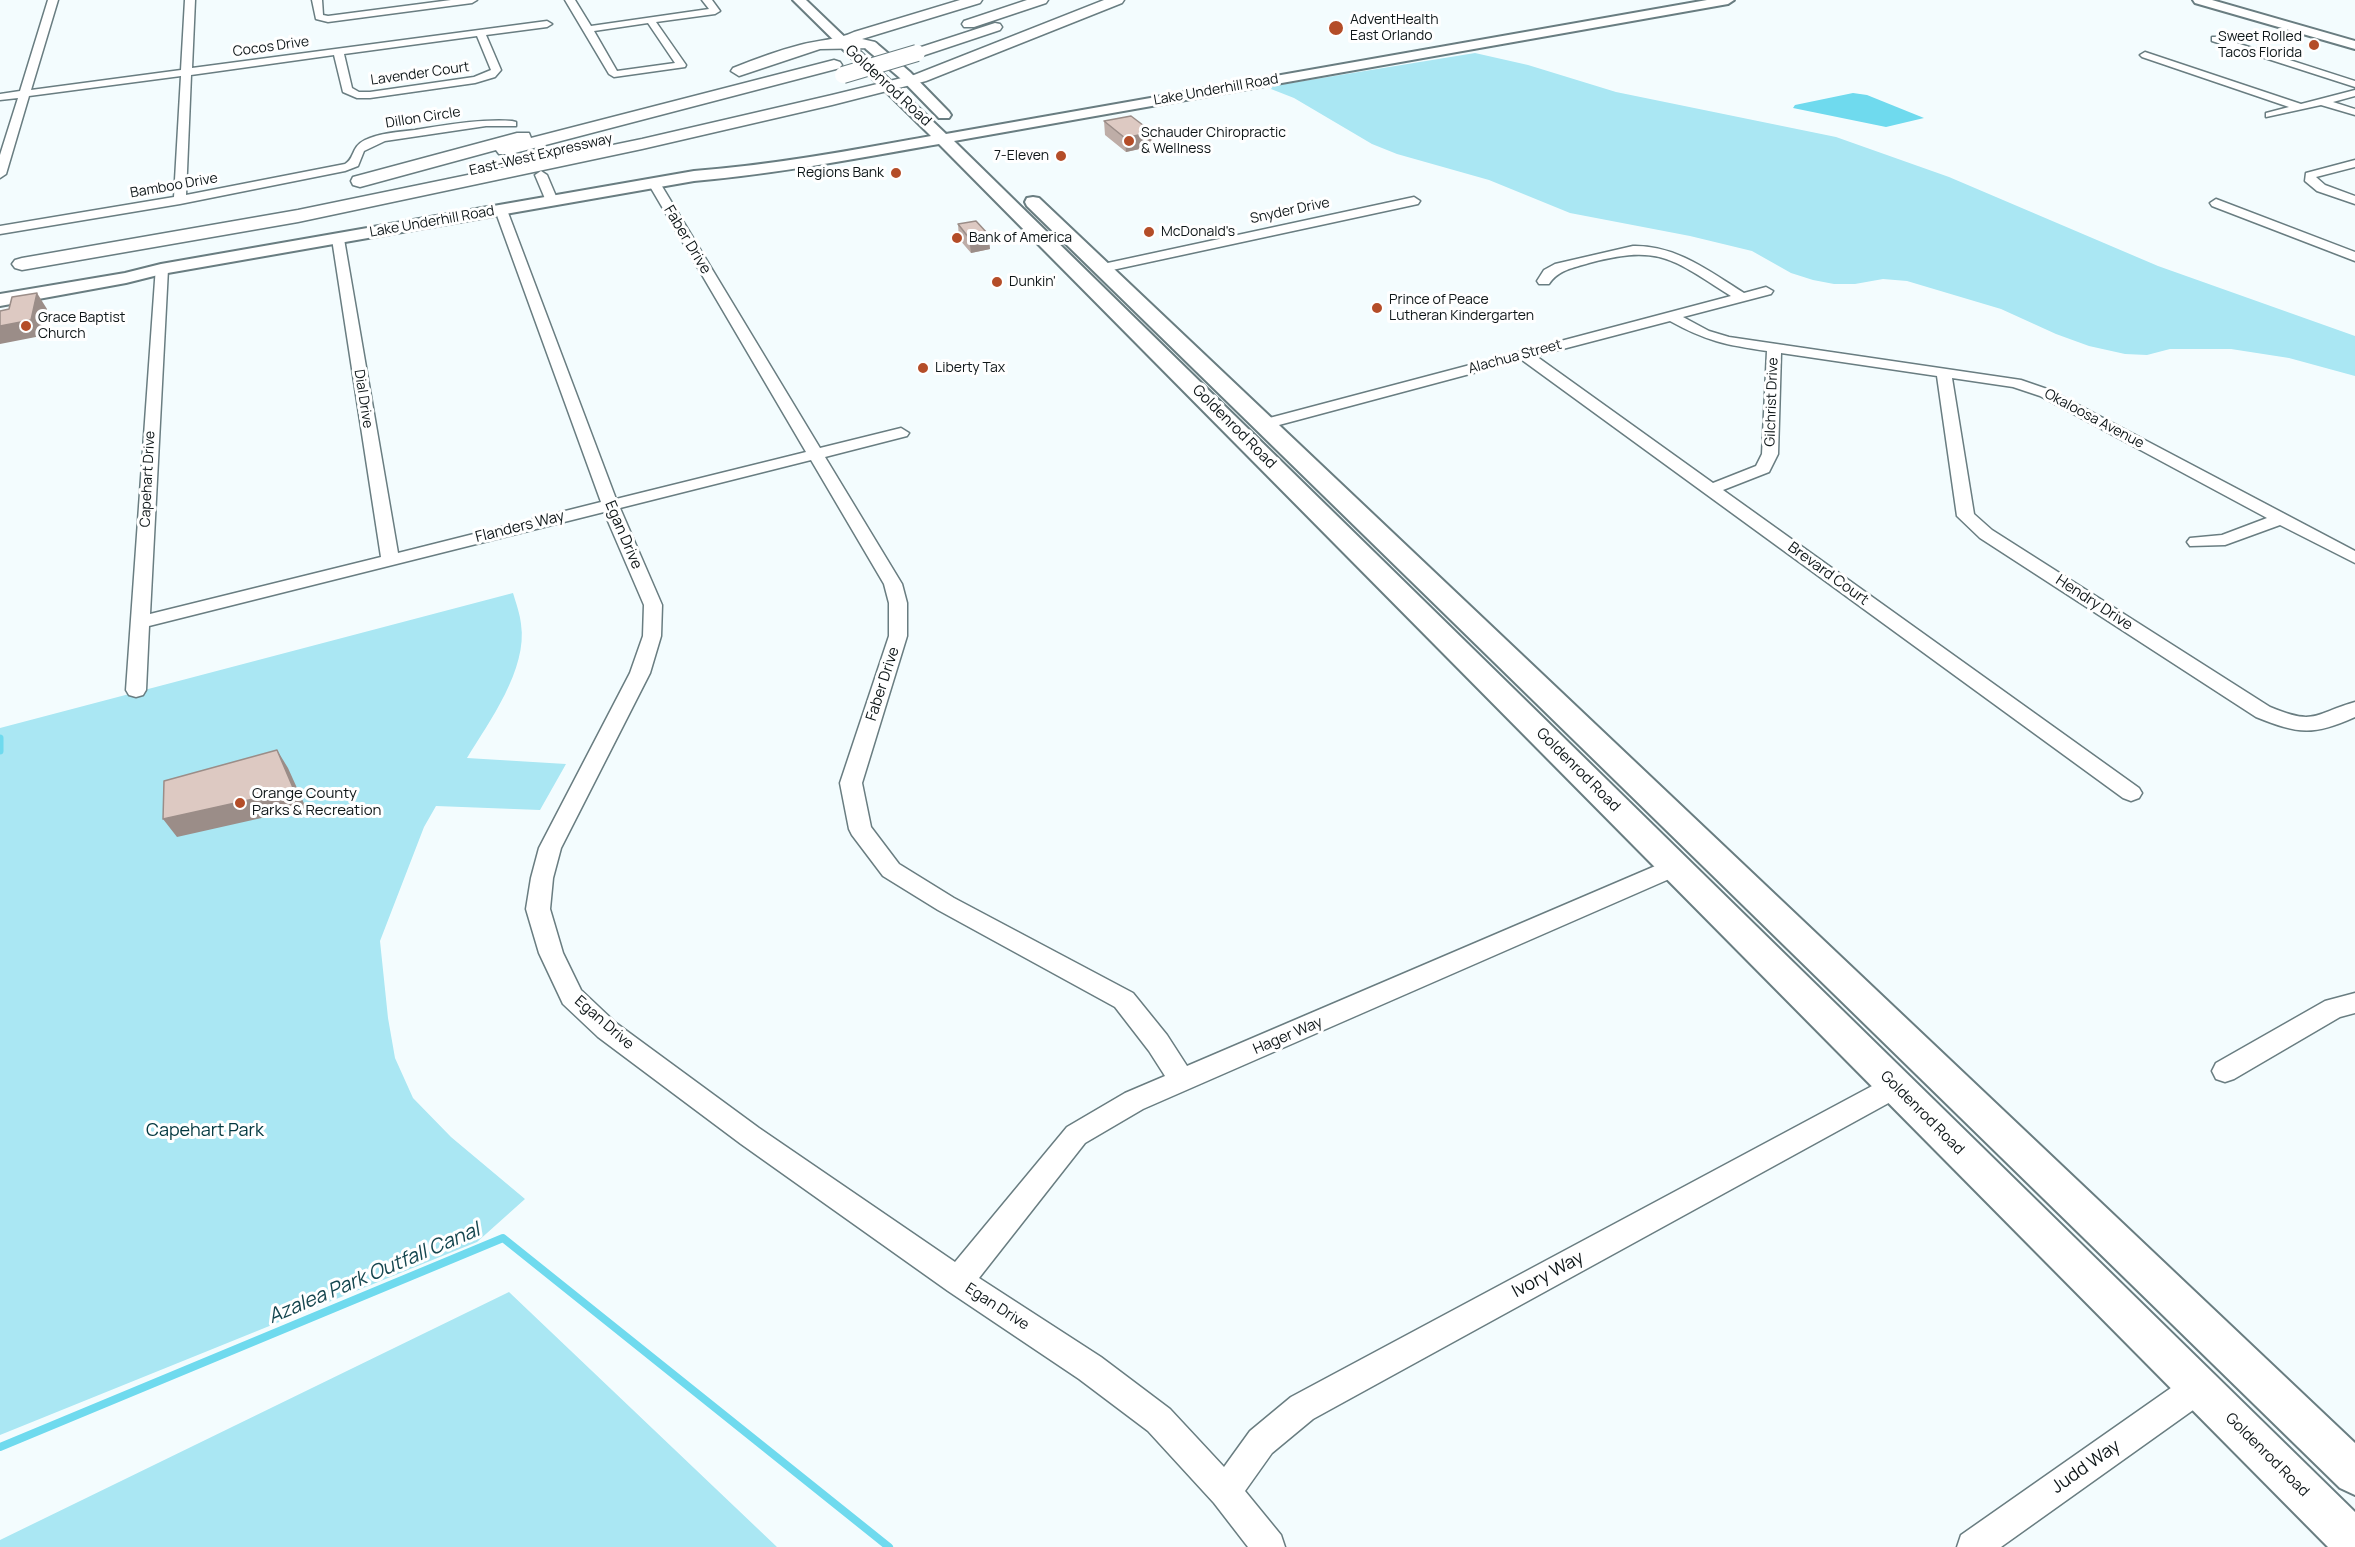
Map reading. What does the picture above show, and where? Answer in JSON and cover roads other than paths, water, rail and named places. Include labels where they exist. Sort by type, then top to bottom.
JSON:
[{"type":"highway","points":[[846,24],[893,22],[969,0]]},
{"type":"highway","points":[[356,173],[610,114],[811,45],[851,41],[975,0]]},
{"type":"highway","points":[[931,29],[1008,0]]},
{"type":"highway","points":[[841,74],[998,37],[1100,0]]},
{"type":"highway","points":[[17,256],[179,238],[642,144],[832,100],[910,81],[1117,0]]},
{"type":"highway","name":"East-West Expressway","points":[[916,57],[1046,4]]},
{"type":"highway","name":"East-West Expressway","points":[[17,256],[408,186],[690,118],[723,113],[841,74],[900,43],[1046,4]]},
{"type":"highway","points":[[811,45],[823,35],[825,25]]},
{"type":"highway","name":"East-West Expressway","points":[[0,267],[17,256],[356,173],[532,144],[841,74]]},
{"type":"highway","points":[[832,100],[866,96],[900,99]]},
{"type":"main road","name":"Goldenrod Road","points":[[799,0],[825,25],[910,81],[980,151]]},
{"type":"main road","name":"Lake Underhill Road","points":[[0,294],[338,239],[702,175],[787,165],[960,131],[1626,12],[1728,0]]},
{"type":"main road","points":[[2199,0],[2355,45]]},
{"type":"main road","name":"Lake Underhill Road","points":[[1403,53],[1608,21],[1704,2]]},
{"type":"main road","points":[[1608,21],[1626,12]]},
{"type":"main road","name":"Goldenrod Road","points":[[846,24],[851,41],[887,86],[940,135],[1197,392],[1255,432],[1260,440],[1272,445],[1292,465],[1322,480],[2355,1473]]},
{"type":"main road","name":"Goldenrod Road","points":[[1019,188],[1156,321],[1255,432],[1675,867],[2355,1543]]},
{"type":"main road","points":[[1051,246],[1069,254],[1078,263],[1102,268]]},
{"type":"main road","name":"Lake Underhill Road","points":[[0,300],[126,278],[161,269]]},
{"type":"main road","points":[[1093,288],[1116,294],[1144,320],[1156,321]]},
{"type":"main road","points":[[1784,975],[1857,1025],[1881,1033],[1897,1032]]},
{"type":"main road","points":[[1896,1086],[1936,1102],[1968,1120],[2039,1169]]},
{"type":"street","points":[[0,174],[5,138],[24,94],[53,0]]},
{"type":"street","points":[[180,201],[190,0]]},
{"type":"street","points":[[317,0],[319,16],[328,19],[472,0]]},
{"type":"street","points":[[570,0],[614,74],[681,65],[650,21]]},
{"type":"street","points":[[588,29],[715,11],[707,0]]},
{"type":"street","name":"Cocos Drive","points":[[0,97],[547,24]]},
{"type":"street","name":"Lavender Court","points":[[338,51],[347,90],[357,95],[370,95],[475,80],[490,75],[496,70],[480,33]]},
{"type":"street","points":[[2215,39],[2355,84]]},
{"type":"street","points":[[2145,55],[2300,107]]},
{"type":"street","points":[[2270,115],[2355,93]]},
{"type":"street","points":[[2322,102],[2355,112]]},
{"type":"street","name":"Dillon Circle","points":[[356,173],[359,149],[383,138],[486,123],[512,124]]},
{"type":"street","points":[[2355,163],[2310,175],[2311,181],[2321,188],[2355,200]]},
{"type":"street","name":"Bamboo Drive","points":[[0,230],[356,173]]},
{"type":"street","points":[[541,175],[552,201]]},
{"type":"street","name":"Faber Drive","points":[[654,183],[893,584],[898,603],[898,636],[851,783],[860,829],[891,870],[900,876],[946,904],[1124,1000],[1158,1043],[1182,1082]]},
{"type":"street","name":"Snyder Drive","points":[[1102,268],[1414,201]]},
{"type":"street","points":[[2216,203],[2352,254]]},
{"type":"street","name":"Egan Drive","points":[[501,210],[610,505],[653,605],[652,636],[640,673],[550,848],[542,878],[538,909],[551,953],[572,997],[607,1030],[750,1136],[958,1281],[1090,1368],[1159,1420],[1225,1492],[1269,1547]]},
{"type":"street","name":"Dial Drive","points":[[338,239],[390,560]]},
{"type":"street","points":[[1545,281],[1549,273],[1560,267],[1634,249],[1647,249],[1674,256],[1742,297]]},
{"type":"street","name":"Capehart Drive","points":[[136,690],[161,269]]},
{"type":"street","name":"Alachua Street","points":[[1255,432],[1524,355],[1766,291]]},
{"type":"street","name":"Okaloosa Avenue","points":[[1671,316],[1704,334],[1727,341],[2016,383],[2045,393],[2355,558]]},
{"type":"street","name":"Gilchrist Drive","points":[[1710,489],[1734,482],[1763,469],[1770,454],[1774,349]]},
{"type":"street","name":"Brevard Court","points":[[1524,355],[2130,793]]},
{"type":"street","name":"Hendry Drive","points":[[1944,373],[1966,516],[1986,534],[2263,712],[2292,724],[2318,725],[2355,709]]},
{"type":"street","name":"Flanders Way","points":[[140,622],[901,433]]},
{"type":"street","points":[[2196,542],[2225,540],[2281,519]]},
{"type":"street","name":"Hager Way","points":[[958,1281],[1077,1136],[1134,1101],[1675,867]]},
{"type":"street","points":[[2225,1071],[2334,1008],[2355,1003]]},
{"type":"street","name":"Ivory Way","points":[[1225,1492],[1261,1442],[1302,1408],[1896,1086]]},
{"type":"street","name":"Judd Way","points":[[1973,1547],[2199,1387]]},
{"type":"waterway","name":"Azalea Park Outfall Canal","points":[[0,738],[0,751]]},
{"type":"waterway","name":"Azalea Park Outfall Canal","points":[[0,1447],[503,1238],[889,1547]]},
{"type":"place","name":"AdventHealth East Orlando","points":[[1336,28]]},
{"type":"place","name":"Sweet Rolled Tacos Florida","points":[[2314,45]]},
{"type":"place","name":"Schauder Chiropractic & Wellness","points":[[1129,141]]},
{"type":"place","name":"7-Eleven","points":[[1061,156]]},
{"type":"place","name":"Regions Bank","points":[[896,173]]},
{"type":"place","name":"McDonald's","points":[[1149,232]]},
{"type":"place","name":"Bank of America","points":[[957,238]]},
{"type":"place","name":"Dunkin'","points":[[997,282]]},
{"type":"place","name":"Prince of Peace Lutheran Kindergarten","points":[[1377,308]]},
{"type":"place","name":"Grace Baptist Church","points":[[26,326]]},
{"type":"place","name":"Liberty Tax","points":[[923,368]]},
{"type":"place","name":"Orange County Parks & Recreation","points":[[240,803]]},
{"type":"park label","name":"Capehart Park","points":[[205,1131]]}]
